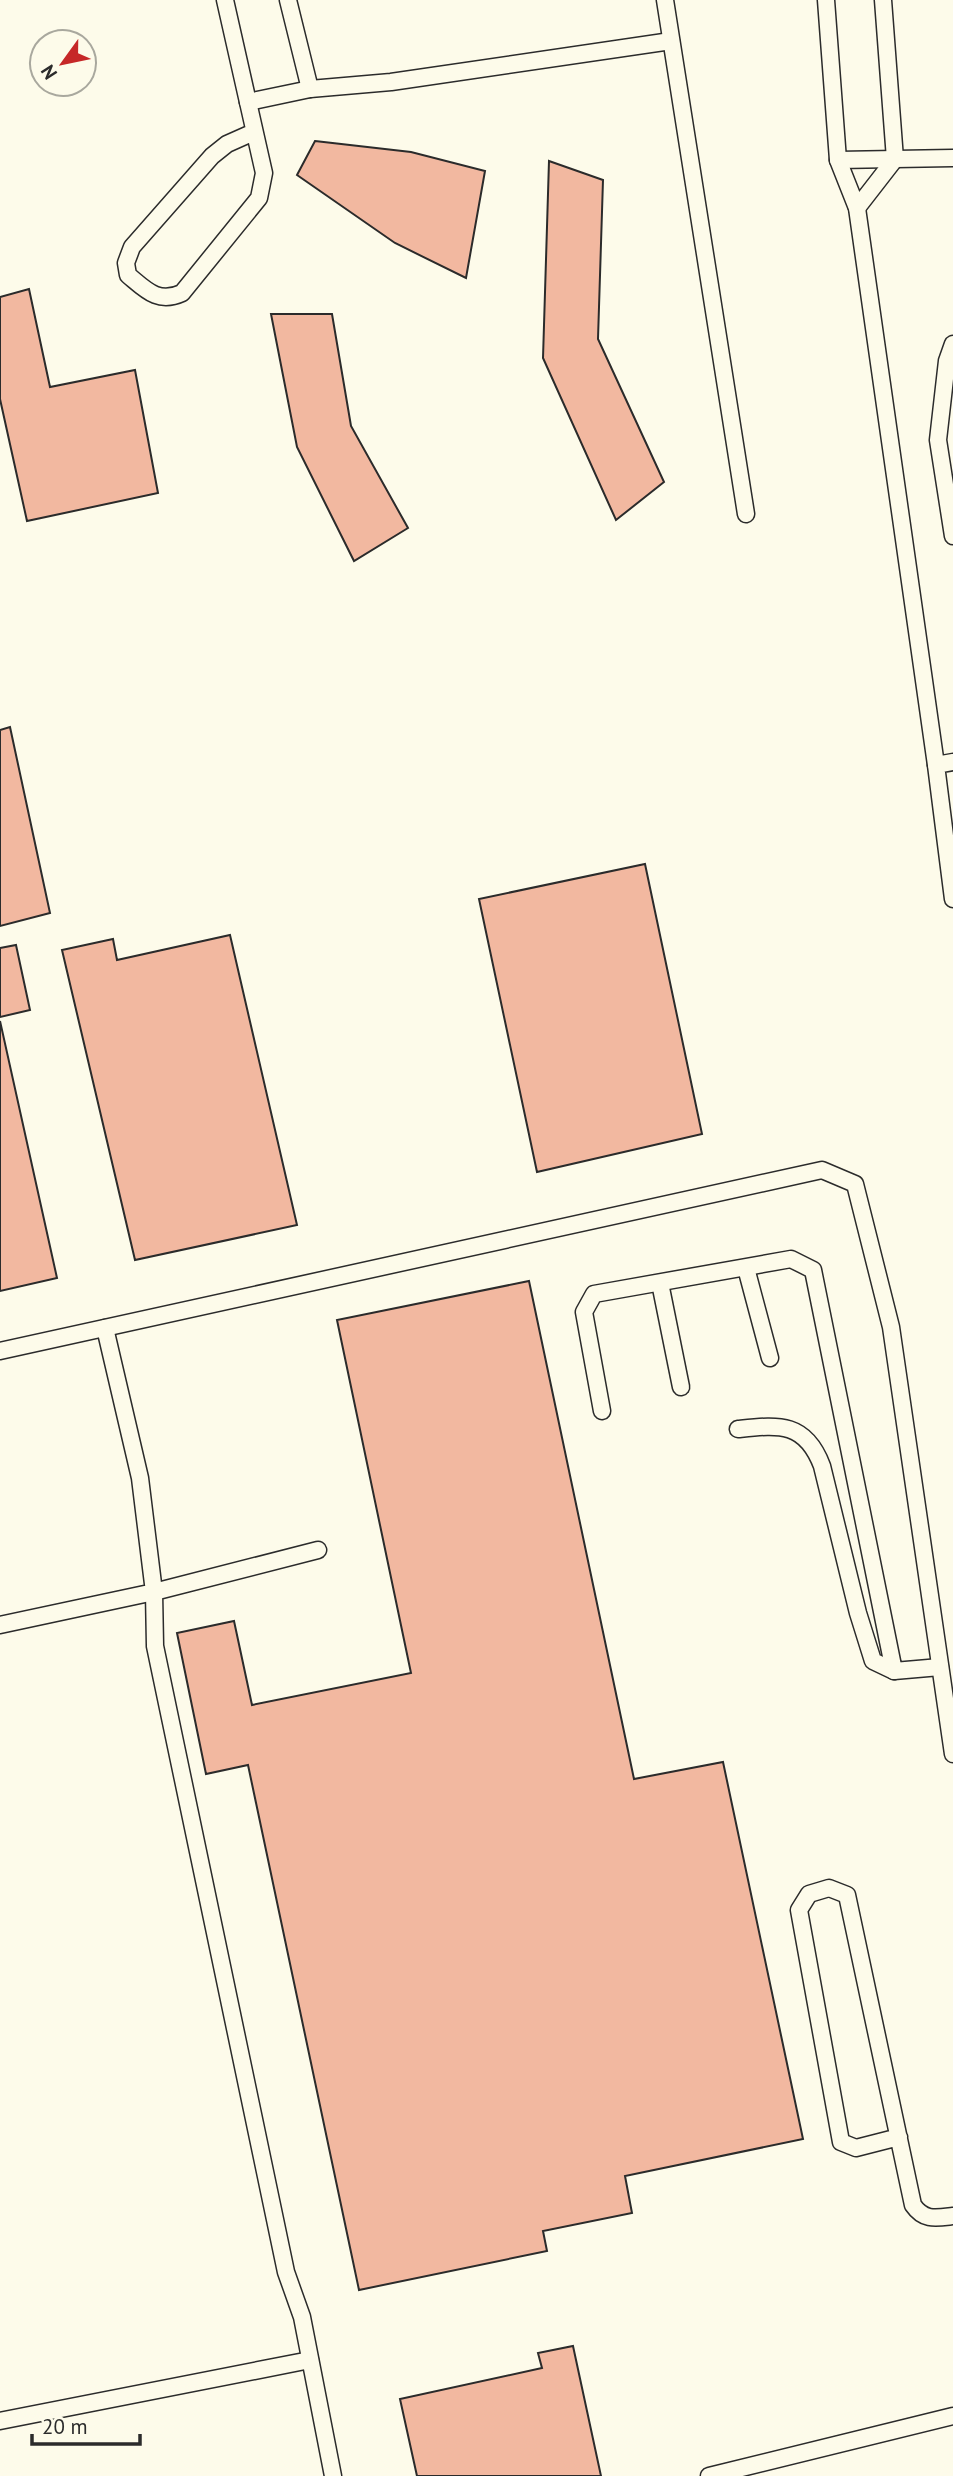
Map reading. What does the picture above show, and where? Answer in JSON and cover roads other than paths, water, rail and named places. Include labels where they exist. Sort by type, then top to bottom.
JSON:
[{"type":"lane","points":[[225,0],[264,173],[259,198],[182,293],[169,299],[154,296],[128,275],[126,263],[132,247],[212,156],[227,144],[254,132]]},
{"type":"lane","points":[[288,0],[310,89]]},
{"type":"lane","points":[[665,0],[746,514]]},
{"type":"lane","points":[[826,0],[838,160],[857,208],[950,857],[953,899]]},
{"type":"lane","points":[[857,208],[895,159],[883,0]]},
{"type":"lane","points":[[248,102],[310,89],[391,82],[671,41]]},
{"type":"lane","points":[[838,160],[953,158]]},
{"type":"lane","points":[[953,344],[947,360],[938,440],[953,536]]},
{"type":"lane","points":[[936,765],[953,762]]},
{"type":"lane","points":[[0,1351],[822,1170],[855,1184],[891,1327],[953,1754]]},
{"type":"lane","points":[[602,1411],[584,1312],[594,1294],[791,1259],[813,1270],[894,1671]]},
{"type":"lane","points":[[747,1268],[770,1358]]},
{"type":"lane","points":[[660,1283],[681,1387]]},
{"type":"lane","points":[[105,1328],[140,1478],[154,1592],[155,1646],[286,2272],[302,2317],[333,2476]]},
{"type":"lane","points":[[738,1429],[777,1425],[795,1432],[814,1450],[822,1466],[858,1613],[873,1661],[894,1671],[940,1667]]},
{"type":"lane","points":[[0,1625],[154,1592],[318,1550]]},
{"type":"lane","points":[[899,2137],[856,2148],[841,2142],[799,1910],[809,1894],[829,1888],[847,1895],[899,2137],[913,2205],[919,2214],[932,2219],[953,2217]]},
{"type":"lane","points":[[1,2418],[310,2360]]},
{"type":"lane","points":[[709,2476],[953,2416]]}]
